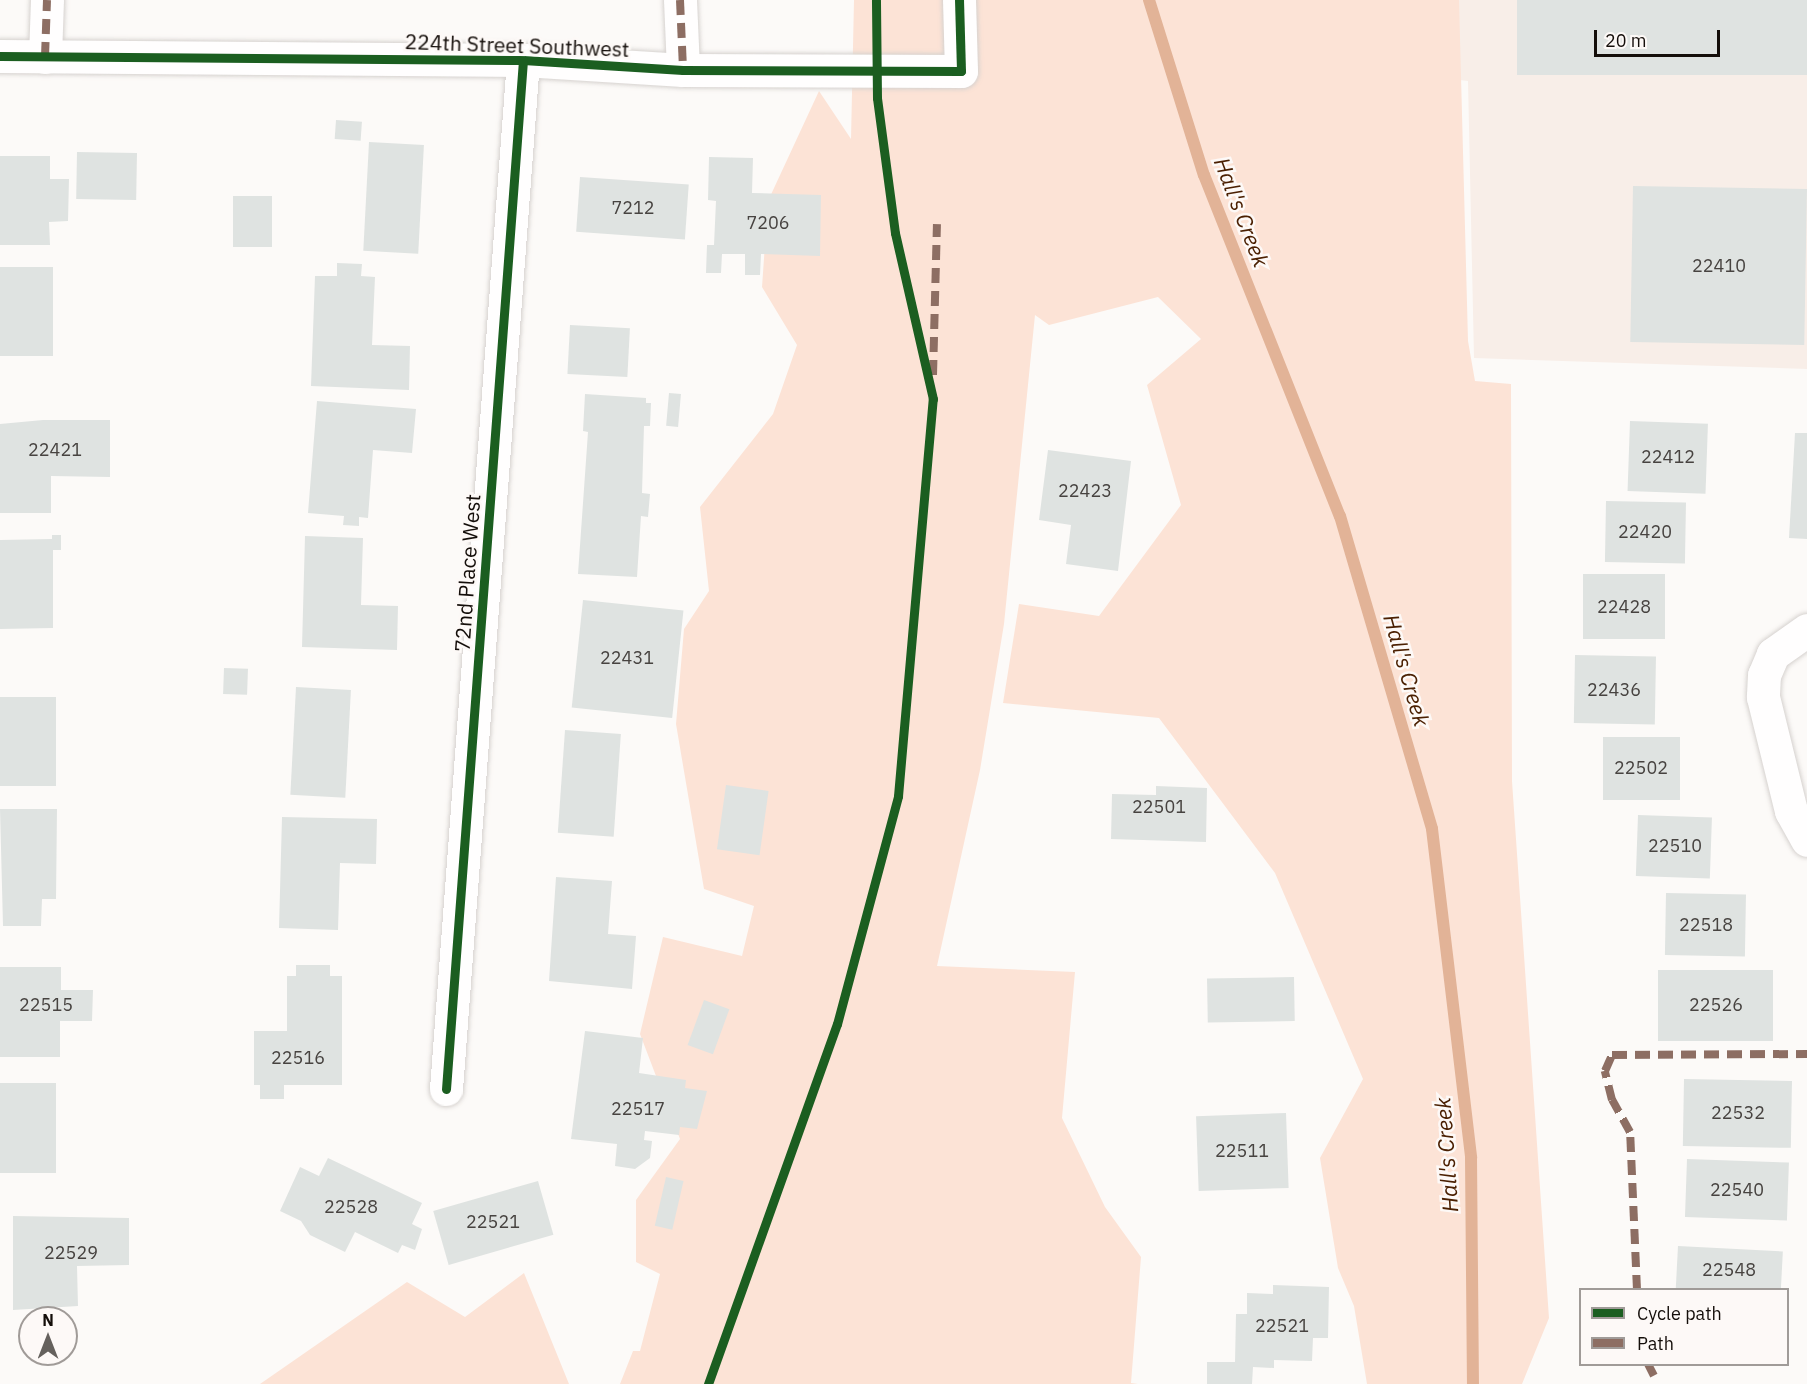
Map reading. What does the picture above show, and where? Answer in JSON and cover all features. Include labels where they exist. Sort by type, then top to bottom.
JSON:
[{"type":"street","points":[[45,57],[46,0]]},
{"type":"street","points":[[680,0],[683,70]]},
{"type":"street","name":"224th Street Southwest","points":[[0,56],[523,60],[683,70],[961,71],[959,0]]},
{"type":"street","name":"72nd Place West","points":[[446,1089],[523,60]]},
{"type":"street","points":[[1799,634],[1773,654],[1764,675],[1764,697],[1791,811],[1807,840]]},
{"type":"shaded area","points":[[854,0],[1459,0],[1468,341],[1475,381],[1511,384],[1512,781],[1549,1318],[1522,1384],[1367,1384],[1354,1306],[1338,1268],[1320,1158],[1363,1079],[1275,873],[1159,718],[1003,703],[1019,604],[1099,616],[1181,505],[1147,385],[1201,339],[1158,297],[1049,325],[1035,315],[1004,624],[980,770],[937,966],[1075,972],[1062,1118],[1105,1207],[1141,1257],[1131,1383],[1138,1384],[620,1384],[633,1351],[640,1351],[660,1274],[636,1262],[636,1200],[680,1139],[640,1034],[663,937],[742,956],[754,906],[704,889],[676,724],[684,629],[709,591],[700,507],[773,414],[797,345],[762,287],[768,201],[819,91],[851,139]]},
{"type":"shaded area","points":[[1185,0],[1807,0],[1807,369],[1474,358],[1468,81],[1201,49]]},
{"type":"shaded area","points":[[524,1273],[569,1384],[260,1384],[407,1282],[465,1317]]},
{"type":"building","points":[[1517,0],[1807,0],[1807,75],[1517,75]]},
{"type":"building","points":[[336,120],[362,122],[361,141],[335,139]]},
{"type":"building","points":[[369,142],[424,145],[418,254],[363,251]]},
{"type":"building","points":[[77,152],[137,153],[136,200],[76,199]]},
{"type":"building","points":[[0,156],[50,156],[50,179],[69,179],[68,221],[49,222],[50,245],[0,245]]},
{"type":"building","points":[[709,157],[753,158],[752,193],[821,195],[820,256],[761,254],[760,275],[745,275],[745,254],[722,254],[721,273],[706,273],[707,245],[714,245],[716,201],[708,200]]},
{"type":"building","points":[[580,177],[689,185],[685,239],[576,232]]},
{"type":"building","points":[[1633,186],[1807,189],[1804,345],[1630,342]]},
{"type":"building","points":[[233,196],[272,196],[272,247],[233,247]]},
{"type":"building","points":[[337,263],[362,264],[361,276],[375,277],[372,345],[410,346],[409,390],[311,386],[315,276],[337,276]]},
{"type":"building","points":[[0,267],[53,267],[53,356],[0,356]]},
{"type":"building","points":[[570,325],[630,328],[627,377],[567,374]]},
{"type":"building","points":[[669,393],[681,394],[678,427],[666,426]]},
{"type":"building","points":[[585,394],[646,398],[646,403],[651,403],[650,426],[644,426],[642,493],[650,494],[648,517],[641,516],[637,577],[578,574],[588,432],[583,431]]},
{"type":"building","points":[[317,401],[416,409],[412,453],[373,450],[368,518],[359,517],[359,526],[343,525],[344,516],[308,513]]},
{"type":"building","points":[[43,420],[110,420],[110,477],[51,476],[51,513],[0,513],[0,424]]},
{"type":"building","points":[[1630,421],[1708,424],[1706,494],[1628,491]]},
{"type":"building","points":[[1795,433],[1807,433],[1807,539],[1789,538]]},
{"type":"building","points":[[1048,450],[1131,461],[1118,571],[1066,564],[1071,525],[1039,520]]},
{"type":"building","points":[[1606,501],[1686,502],[1685,563],[1605,562]]},
{"type":"building","points":[[52,535],[61,535],[61,550],[53,550],[53,628],[0,629],[0,540],[52,539]]},
{"type":"building","points":[[305,536],[363,538],[361,605],[398,606],[397,650],[302,647]]},
{"type":"building","points":[[1583,574],[1665,574],[1665,639],[1583,639]]},
{"type":"building","points":[[583,600],[683,611],[672,718],[572,707]]},
{"type":"building","points":[[1575,655],[1656,656],[1655,724],[1574,723]]},
{"type":"building","points":[[224,668],[248,669],[247,695],[223,694]]},
{"type":"building","points":[[296,687],[351,690],[345,798],[290,795]]},
{"type":"building","points":[[0,697],[56,697],[56,786],[0,786]]},
{"type":"building","points":[[565,730],[621,734],[614,837],[558,833]]},
{"type":"building","points":[[1603,737],[1680,737],[1680,800],[1603,800]]},
{"type":"building","points":[[726,785],[769,791],[760,855],[717,849]]},
{"type":"building","points":[[1156,786],[1207,788],[1206,842],[1111,839],[1112,794],[1156,795]]},
{"type":"building","points":[[0,809],[57,809],[56,899],[42,899],[41,926],[3,926]]},
{"type":"building","points":[[1638,815],[1712,818],[1710,879],[1636,876]]},
{"type":"building","points":[[282,817],[377,819],[376,864],[340,863],[338,930],[279,928]]},
{"type":"building","points":[[556,877],[612,881],[608,934],[636,936],[632,989],[549,981]]},
{"type":"building","points":[[1666,893],[1746,894],[1745,956],[1665,955]]},
{"type":"building","points":[[296,965],[330,965],[330,976],[342,976],[342,1085],[284,1085],[284,1099],[260,1099],[260,1085],[254,1085],[254,1031],[287,1031],[287,976],[296,976]]},
{"type":"building","points":[[0,967],[61,967],[61,990],[93,990],[92,1021],[60,1021],[60,1057],[0,1057]]},
{"type":"building","points":[[1658,970],[1773,970],[1773,1041],[1658,1041]]},
{"type":"building","points":[[1294,977],[1295,1021],[1208,1023],[1207,979]]},
{"type":"building","points":[[704,1000],[729,1009],[713,1054],[688,1045]]},
{"type":"building","points":[[585,1031],[643,1038],[639,1073],[686,1080],[685,1088],[707,1091],[697,1129],[680,1127],[679,1135],[645,1131],[644,1140],[652,1141],[650,1158],[635,1169],[615,1166],[617,1144],[571,1139]]},
{"type":"building","points":[[1684,1079],[1792,1081],[1791,1148],[1683,1146]]},
{"type":"building","points":[[0,1083],[56,1083],[56,1173],[0,1173]]},
{"type":"building","points":[[1286,1113],[1289,1188],[1199,1191],[1196,1116]]},
{"type":"building","points":[[328,1158],[422,1203],[412,1224],[422,1229],[415,1250],[402,1245],[398,1253],[355,1232],[345,1252],[310,1235],[301,1221],[280,1211],[300,1167],[319,1176]]},
{"type":"building","points":[[1687,1159],[1789,1163],[1787,1221],[1685,1217]]},
{"type":"building","points":[[666,1177],[684,1181],[672,1230],[655,1226]]},
{"type":"building","points":[[538,1181],[553,1235],[449,1265],[433,1211]]},
{"type":"building","points":[[13,1216],[129,1218],[129,1265],[77,1266],[78,1306],[18,1306],[18,1310],[13,1310]]},
{"type":"building","points":[[1678,1246],[1783,1251],[1781,1288],[1676,1288]]},
{"type":"building","points":[[1273,1285],[1329,1287],[1328,1338],[1313,1338],[1312,1361],[1274,1360],[1274,1368],[1253,1367],[1252,1384],[1207,1384],[1207,1362],[1235,1362],[1236,1314],[1247,1314],[1247,1293],[1273,1294]]},
{"type":"waterway","name":"Hall's Creek","points":[[1149,0],[1204,175],[1340,516],[1432,829],[1471,1158],[1473,1384]]},
{"type":"marked path","points":[[45,57],[47,0]]},
{"type":"marked path","points":[[680,0],[683,70]]},
{"type":"marked path","points":[[933,375],[937,224]]},
{"type":"marked path","points":[[1637,1288],[1630,1132],[1612,1100],[1605,1071],[1612,1055],[1807,1054]]},
{"type":"marked path","points":[[1649,1366],[1654,1376]]},
{"type":"cycle path","points":[[708,1384],[837,1024],[898,796],[933,399],[895,233],[877,98],[876,0]]},
{"type":"cycle path","points":[[0,56],[523,60],[683,70],[961,71],[959,0]]},
{"type":"cycle path","points":[[446,1089],[523,60]]}]
